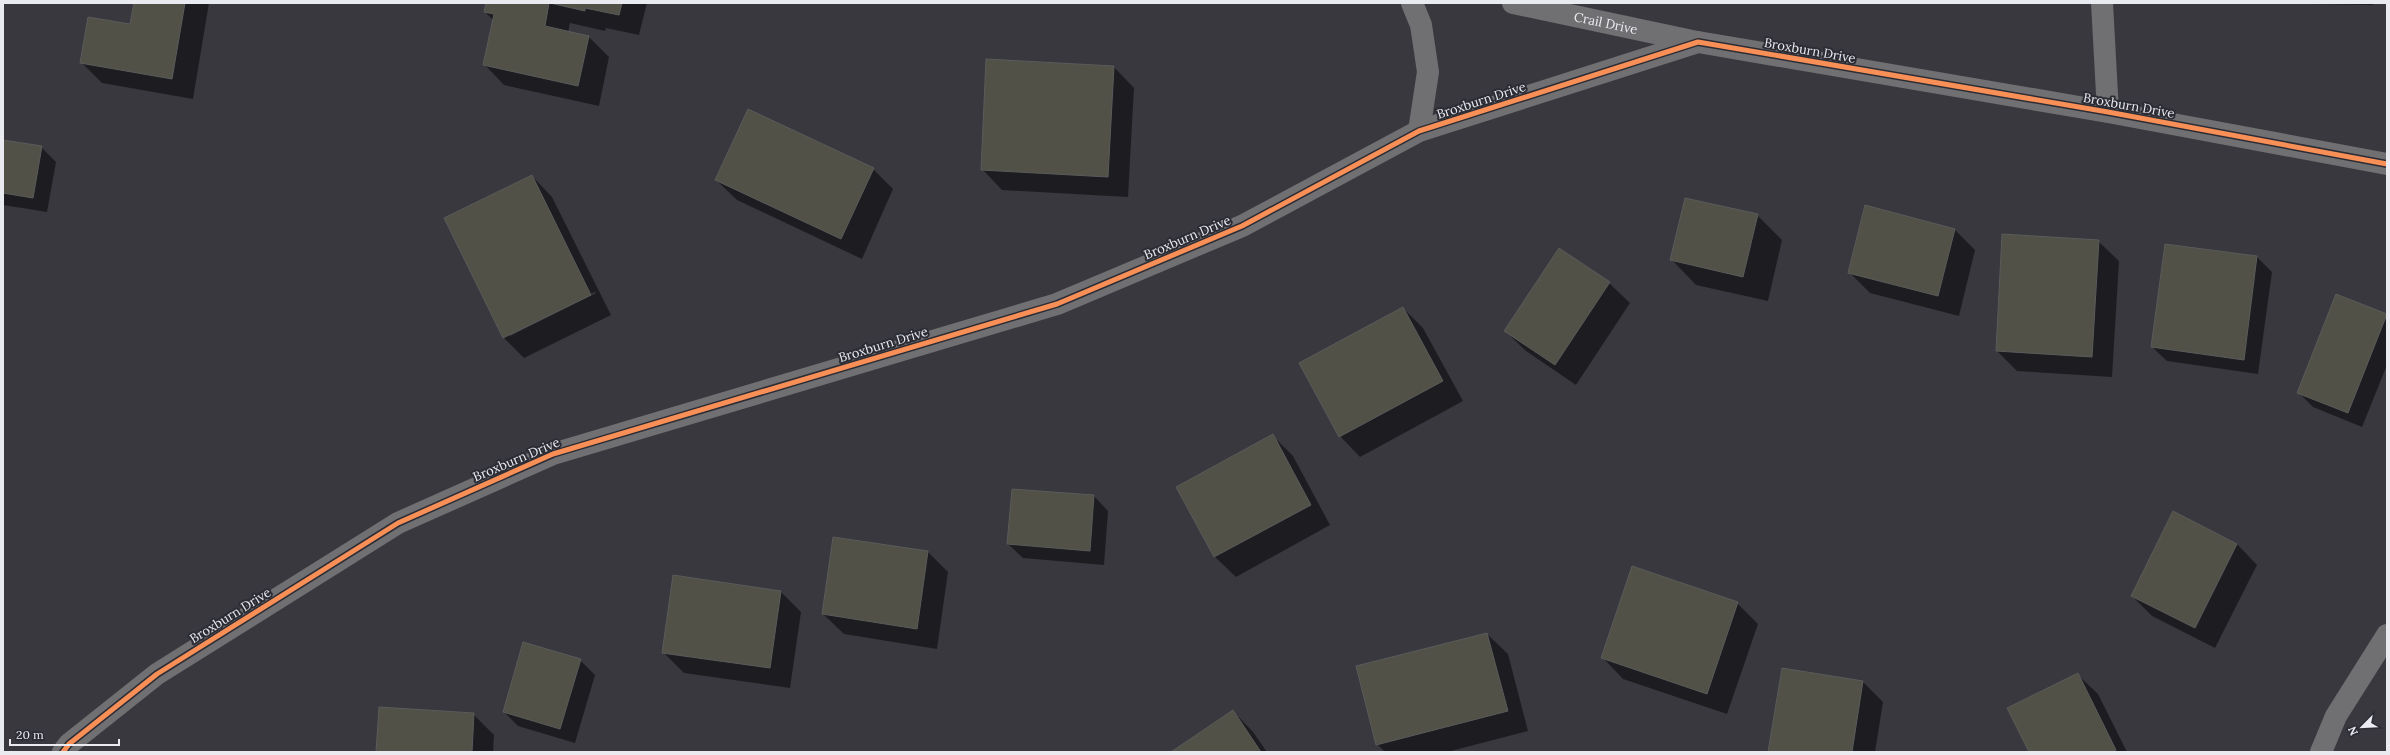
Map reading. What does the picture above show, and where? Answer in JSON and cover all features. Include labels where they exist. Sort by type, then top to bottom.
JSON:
[{"type":"street","points":[[1412,3],[1421,25],[1428,72],[1419,131]]},
{"type":"street","name":"Crail Drive","points":[[1513,3],[1698,42]]},
{"type":"street","points":[[2102,3],[2108,112]]},
{"type":"street","name":"Broxburn Drive","points":[[63,752],[69,744],[157,674],[398,523],[554,454],[1057,304],[1242,226],[1419,131],[1698,42],[2108,112],[2387,164]]},
{"type":"street","points":[[2321,752],[2336,716],[2387,635]]},
{"type":"building","points":[[134,3],[185,3],[172,79],[80,63],[88,17],[130,24]]},
{"type":"building","points":[[486,3],[549,3],[545,26],[589,36],[578,86],[483,65],[494,14],[484,12]]},
{"type":"building","points":[[550,3],[622,3],[619,15],[585,8],[585,11]]},
{"type":"building","points":[[986,59],[1114,66],[1108,177],[981,170]]},
{"type":"building","points":[[748,109],[874,168],[841,239],[715,180]]},
{"type":"building","points":[[3,140],[42,146],[33,198],[3,193]]},
{"type":"building","points":[[532,175],[591,295],[503,338],[444,218]]},
{"type":"building","points":[[1685,198],[1758,214],[1743,277],[1670,260]]},
{"type":"building","points":[[1865,205],[1955,229],[1938,296],[1848,273]]},
{"type":"building","points":[[2002,234],[2099,240],[2092,357],[1996,351]]},
{"type":"building","points":[[2165,244],[2257,256],[2244,360],[2151,347]]},
{"type":"building","points":[[1559,248],[1610,282],[1555,365],[1504,331]]},
{"type":"building","points":[[2336,294],[2387,314],[2348,413],[2297,393]]},
{"type":"building","points":[[1403,307],[1443,381],[1339,437],[1299,363]]},
{"type":"building","points":[[1273,434],[1311,505],[1214,557],[1176,487]]},
{"type":"building","points":[[1012,489],[1094,495],[1090,551],[1007,544]]},
{"type":"building","points":[[2173,511],[2237,544],[2195,628],[2131,596]]},
{"type":"building","points":[[833,537],[928,551],[917,629],[822,614]]},
{"type":"building","points":[[1632,566],[1738,602],[1707,694],[1601,658]]},
{"type":"building","points":[[673,575],[781,591],[770,668],[662,653]]},
{"type":"building","points":[[1487,633],[1508,711],[1376,745],[1356,666]]},
{"type":"building","points":[[523,642],[581,659],[560,729],[503,712]]},
{"type":"building","points":[[1782,668],[1863,681],[1852,752],[1768,752]]},
{"type":"building","points":[[2078,673],[2116,750],[2111,752],[2029,752],[2007,708]]},
{"type":"building","points":[[379,707],[474,713],[472,752],[376,752]]},
{"type":"building","points":[[1233,710],[1261,752],[1171,752]]},
{"type":"cycle path","points":[[63,752],[69,744],[157,674],[398,523],[553,454],[1057,304],[1242,226],[1419,131],[1698,42],[2108,112],[2387,164]]}]
